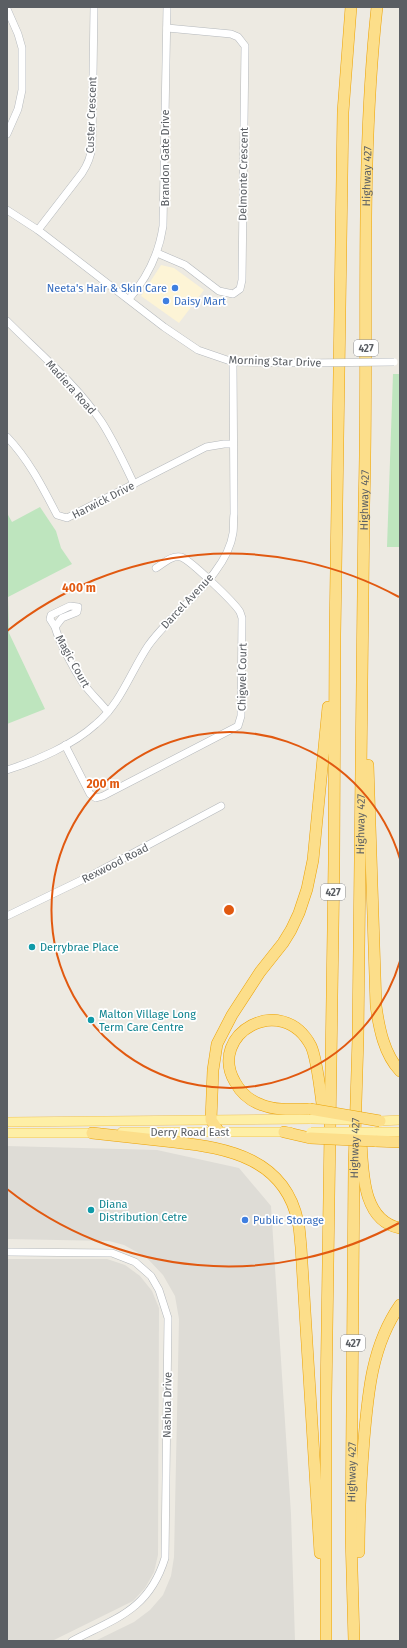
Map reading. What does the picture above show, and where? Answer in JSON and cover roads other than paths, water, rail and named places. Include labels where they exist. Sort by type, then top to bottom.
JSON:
[{"type":"highway","name":"427","points":[[326,1641],[326,1398],[343,112],[351,7]]},
{"type":"highway","name":"Highway 427","points":[[354,1641],[351,1528],[366,437],[367,187],[372,54],[376,7]]},
{"type":"highway","points":[[219,1132],[211,1120],[214,1064],[217,1044],[232,1015],[260,972],[283,943],[299,913],[307,890],[313,860],[335,635]]},
{"type":"highway","points":[[362,689],[366,724],[376,1006],[382,1038],[400,1071]]},
{"type":"highway","points":[[329,1149],[314,1057],[311,1047],[303,1034],[294,1026],[275,1020],[265,1020],[244,1029],[236,1038],[229,1060],[232,1078],[239,1089],[250,1100],[272,1108],[311,1114],[380,1120]]},
{"type":"highway","points":[[356,1093],[360,1106],[365,1188],[375,1212],[389,1224],[400,1228]]},
{"type":"highway","points":[[284,1132],[311,1135],[374,1136],[400,1142]]},
{"type":"highway","points":[[92,1133],[199,1144],[238,1153],[251,1159],[271,1172],[283,1187],[292,1202],[298,1222],[301,1247],[318,1538],[326,1614]]},
{"type":"highway","points":[[353,1592],[358,1571],[362,1466],[370,1380],[378,1347],[388,1325],[400,1305]]},
{"type":"main road","name":"Derry Road East","points":[[7,1122],[211,1120],[311,1114]]},
{"type":"main road","points":[[380,1120],[400,1120]]},
{"type":"main road","name":"Derry Road East","points":[[7,1134],[158,1131],[284,1132]]},
{"type":"main road","points":[[374,1136],[400,1132]]},
{"type":"street","name":"Custer Crescent","points":[[38,230],[88,165],[91,156],[94,7]]},
{"type":"street","name":"Brandon Gate Drive","points":[[129,300],[150,269],[157,253],[162,233],[164,215],[167,7]]},
{"type":"street","points":[[7,9],[18,34],[22,48],[22,90],[18,109],[7,134]]},
{"type":"street","name":"Delmonte Crescent","points":[[157,253],[185,265],[218,292],[233,294],[240,289],[242,280],[245,46],[238,37],[232,34],[166,28]]},
{"type":"street","name":"Morning Star Drive","points":[[7,210],[38,230],[129,300],[198,350],[215,357],[233,362],[397,363]]},
{"type":"street","name":"Madiera Road","points":[[7,321],[82,396],[109,435],[134,484]]},
{"type":"street","name":"Darcel Avenue","points":[[7,770],[20,766],[65,745],[96,724],[108,712],[125,689],[147,647],[157,633],[209,579],[226,554],[233,534],[233,362]]},
{"type":"street","name":"Harwick Drive","points":[[7,438],[24,456],[57,515],[62,518],[72,517],[206,447],[234,444]]},
{"type":"street","name":"Chigwel Court","points":[[65,745],[90,794],[96,798],[103,796],[238,726],[242,716],[242,618],[238,608],[209,579],[185,559],[180,557],[172,557],[156,568]]},
{"type":"street","name":"Magic Court","points":[[55,627],[57,635],[83,683],[108,712]]},
{"type":"street","name":"Rexwood Road","points":[[7,916],[92,875],[221,806]]},
{"type":"street","name":"Nashua Drive","points":[[7,1252],[112,1253],[135,1262],[151,1276],[159,1290],[168,1318],[165,1558],[160,1573],[149,1592],[133,1609],[72,1641]]},
{"type":"place","name":"Neeta's Hair & Skin Care","points":[[175,288]]},
{"type":"place","name":"Daisy Mart","points":[[166,301]]},
{"type":"place","name":"Derrybrae Place","points":[[32,947]]},
{"type":"place","name":"Malton Village Long Term Care Centre","points":[[91,1020]]},
{"type":"place","name":"Diana Distribution Cetre","points":[[91,1210]]},
{"type":"place","name":"Public Storage","points":[[245,1220]]}]
